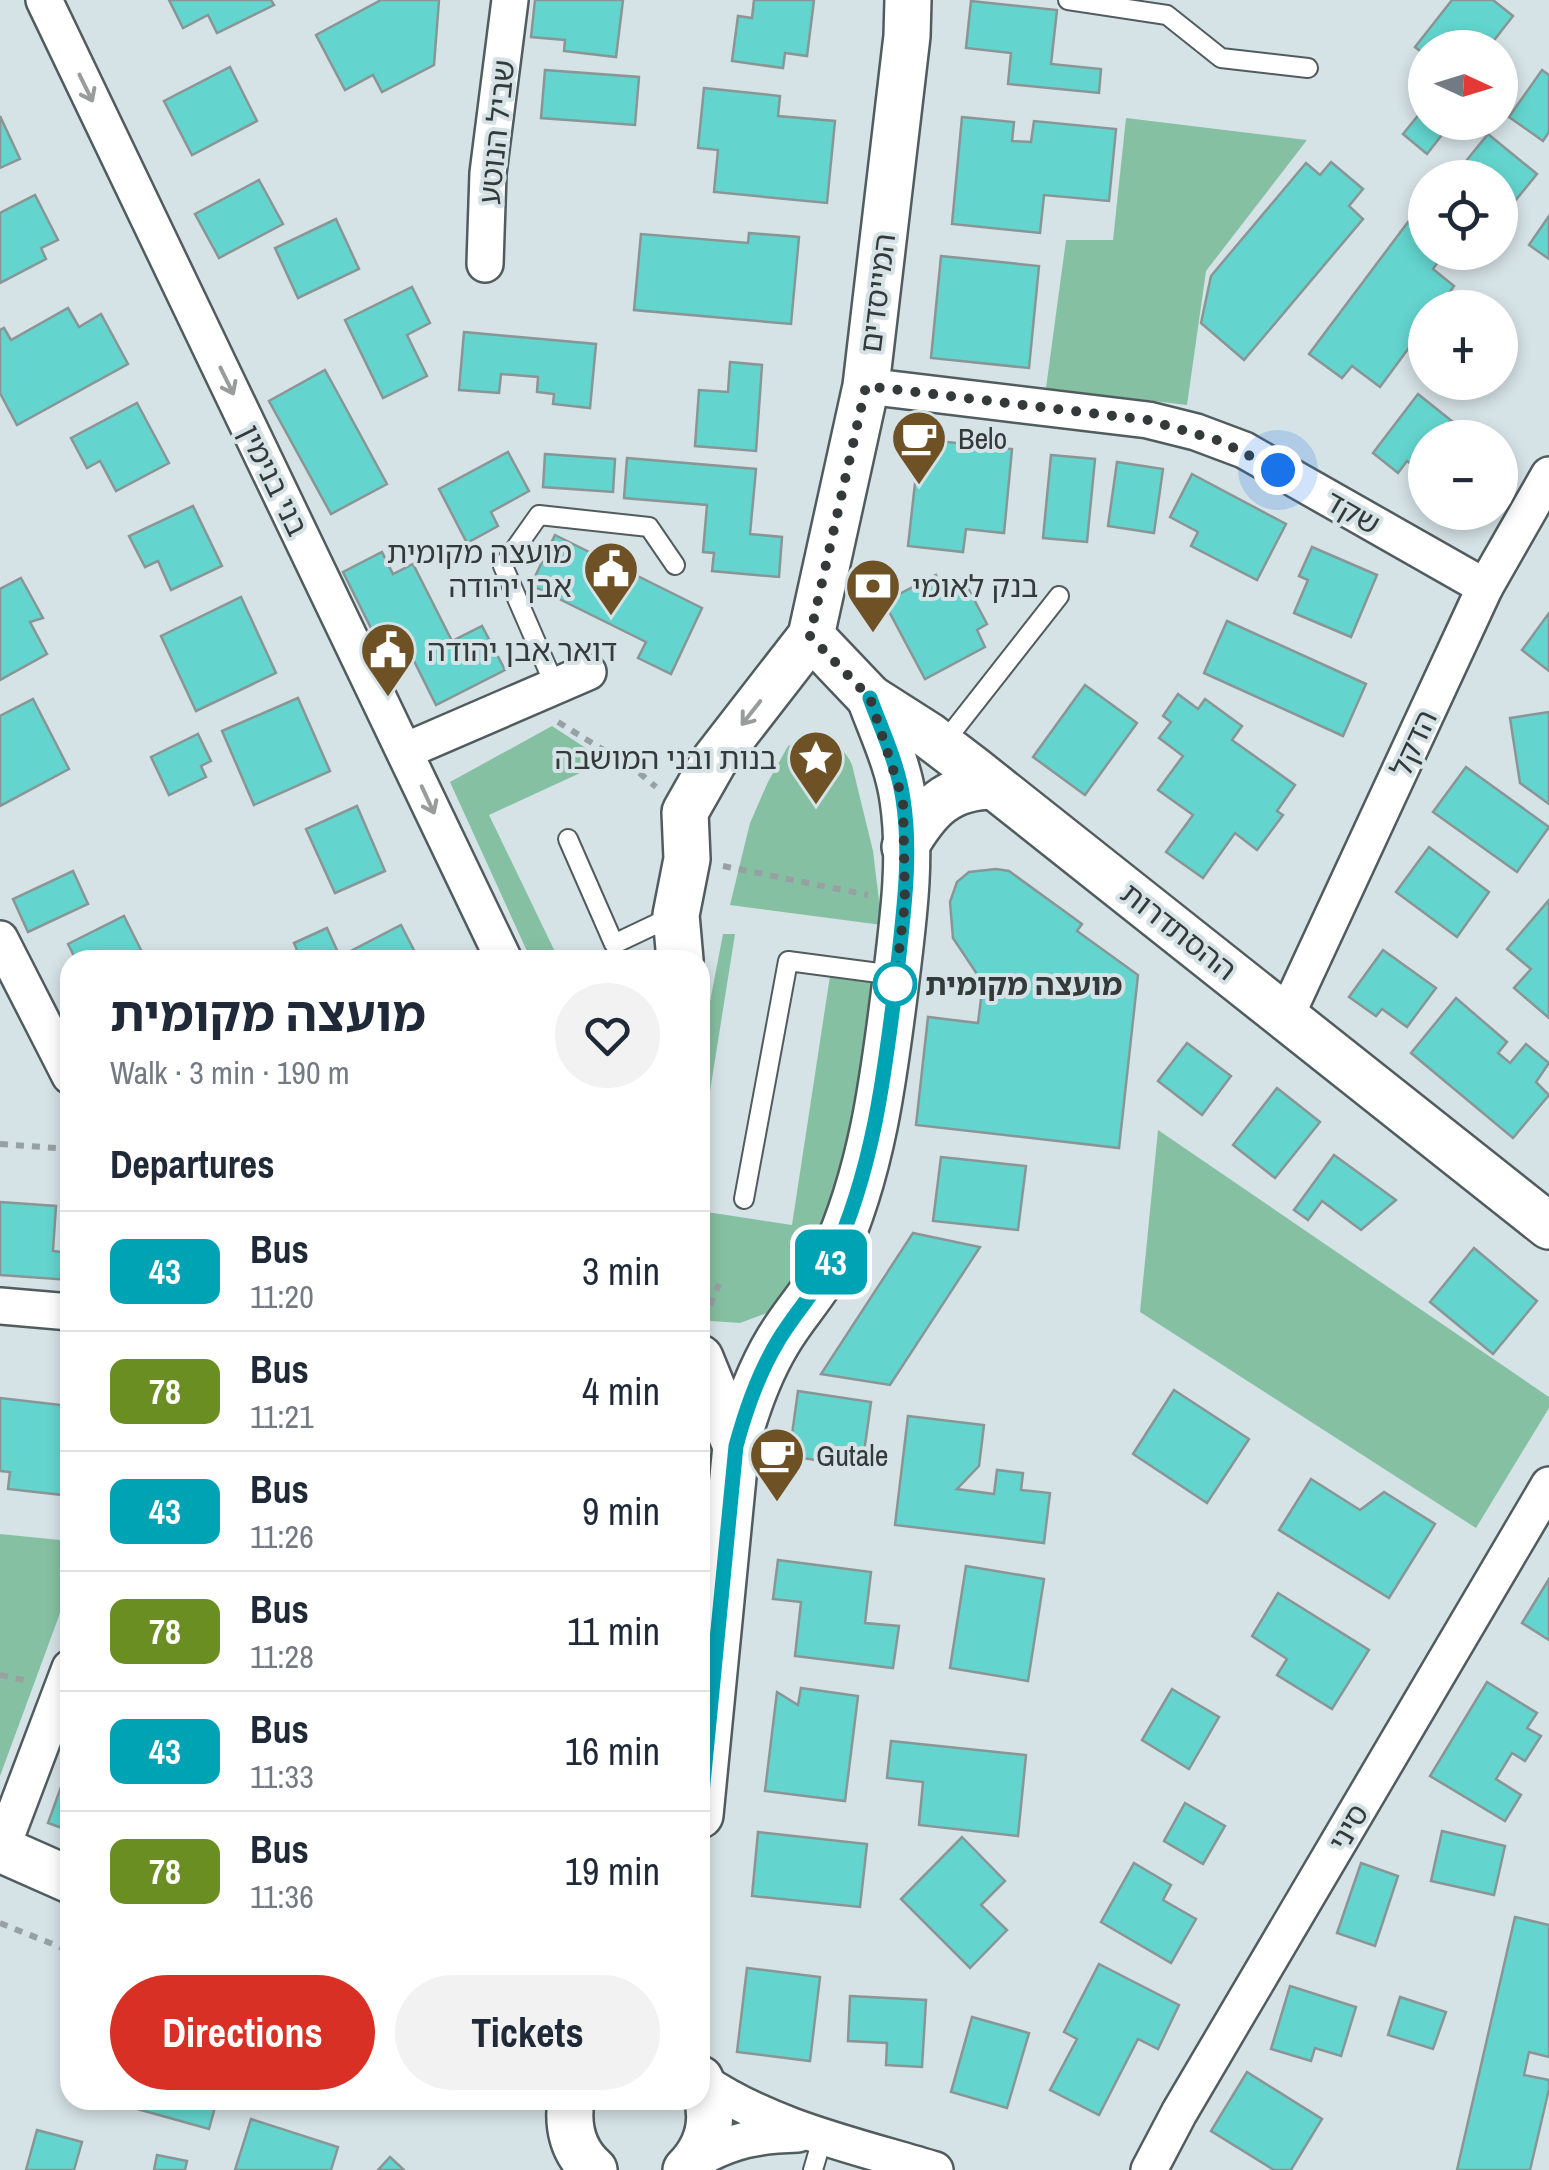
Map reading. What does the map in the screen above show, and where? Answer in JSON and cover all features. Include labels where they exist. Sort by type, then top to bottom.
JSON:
[{"type":"street","name":"בני בנימין","points":[[44,0],[499,950]]},
{"type":"street","name":"שביל הנוטע","points":[[485,264],[488,173],[510,0]]},
{"type":"street","name":"המייסדים","points":[[685,812],[714,761],[810,636],[866,386],[908,0]]},
{"type":"street","name":"שקד","points":[[866,386],[1148,420],[1196,432],[1244,450],[1485,587]]},
{"type":"street","name":"הדקל","points":[[1286,1016],[1485,587],[1549,475]]},
{"type":"street","name":"ההסתדרות","points":[[810,636],[870,698],[942,745],[1545,1214]]},
{"type":"street","points":[[404,751],[588,672]]},
{"type":"street","points":[[710,1712],[736,1446],[750,1398],[786,1330],[813,1295],[832,1261],[870,1155],[905,902],[905,847],[903,800],[870,698]]},
{"type":"street","points":[[905,847],[918,825],[950,794],[970,786],[994,786]]},
{"type":"street","points":[[679,950],[676,914],[687,859],[685,812]]},
{"type":"street","points":[[0,939],[60,1056]]},
{"type":"street","points":[[0,1306],[60,1311]]},
{"type":"street","points":[[710,1344],[732,1348],[786,1330]]},
{"type":"street","points":[[710,1369],[736,1446]]},
{"type":"street","name":"סיני","points":[[1149,2170],[1549,1485]]},
{"type":"street","points":[[60,1694],[1,1850],[60,1876]]},
{"type":"street","points":[[710,2086],[732,2102],[936,2170]]},
{"type":"street","points":[[689,2167],[706,2142],[711,2122],[710,2101]]},
{"type":"street","points":[[568,2110],[575,2146],[594,2170]]},
{"type":"street","points":[[689,2167],[726,2143],[759,2135],[819,2134]]},
{"type":"lane","points":[[1068,0],[1167,15],[1221,58],[1308,68]]},
{"type":"lane","points":[[539,693],[504,566],[539,515],[650,527],[675,564]]},
{"type":"lane","points":[[942,745],[1059,596]]},
{"type":"lane","points":[[568,839],[614,944],[676,914]]},
{"type":"lane","points":[[744,1200],[788,962],[896,976]]},
{"type":"lane","points":[[813,2170],[819,2134]]},
{"type":"path","points":[[539,693],[685,812]]},
{"type":"path","points":[[687,859],[905,902]]},
{"type":"path","points":[[0,1144],[60,1148]]},
{"type":"path","points":[[710,1313],[719,1284]]},
{"type":"path","points":[[0,1923],[60,1947]]},
{"type":"green space","points":[[1126,118],[1307,140],[1206,271],[1187,405],[1046,388],[1066,240],[1113,240]]},
{"type":"green space","points":[[552,726],[598,756],[591,768],[489,815],[554,950],[526,950],[450,782]]},
{"type":"green space","points":[[803,740],[832,744],[852,765],[873,851],[882,925],[730,905],[750,823],[768,782],[788,746]]},
{"type":"green space","points":[[723,934],[735,934],[710,1091],[710,1002]]},
{"type":"green space","points":[[830,976],[877,983],[856,1137],[817,1265],[772,1311],[740,1323],[710,1321],[710,1213],[792,1225]]},
{"type":"green space","points":[[1158,1130],[1549,1397],[1549,1408],[1476,1528],[1140,1312]]},
{"type":"green space","points":[[0,1534],[60,1540],[60,1613],[0,1776]]},
{"type":"building","points":[[169,0],[271,0],[274,5],[217,33],[208,15],[183,28]]},
{"type":"building","points":[[381,0],[439,0],[434,65],[382,92],[373,75],[345,90],[316,35]]},
{"type":"building","points":[[535,0],[623,0],[616,57],[564,51],[565,40],[531,37]]},
{"type":"building","points":[[754,0],[814,0],[807,56],[785,53],[783,68],[732,61],[738,16],[752,18]]},
{"type":"building","points":[[1452,0],[1493,0],[1513,16],[1502,30],[1428,30]]},
{"type":"building","points":[[971,1],[1057,10],[1051,64],[1101,69],[1099,93],[1008,84],[1011,53],[966,48]]},
{"type":"building","points":[[230,67],[257,121],[192,155],[164,101]]},
{"type":"building","points":[[545,70],[639,77],[635,125],[541,118]]},
{"type":"building","points":[[1542,70],[1549,75],[1549,132],[1543,141],[1518,123],[1518,104]]},
{"type":"building","points":[[704,88],[780,96],[778,116],[835,121],[827,203],[714,192],[718,150],[698,148]]},
{"type":"building","points":[[0,116],[20,159],[0,168]]},
{"type":"building","points":[[962,117],[1014,122],[1012,141],[1031,142],[1034,121],[1116,129],[1109,201],[1044,195],[1040,233],[952,224]]},
{"type":"building","points":[[1410,140],[1438,140],[1427,154]]},
{"type":"building","points":[[1483,140],[1495,140],[1537,174],[1518,197],[1518,160],[1467,160]]},
{"type":"building","points":[[1331,162],[1363,189],[1349,206],[1363,219],[1244,360],[1201,323],[1211,276],[1306,163],[1320,175]]},
{"type":"building","points":[[259,180],[283,224],[219,258],[195,214]]},
{"type":"building","points":[[35,195],[58,240],[41,248],[46,259],[0,283],[0,213]]},
{"type":"building","points":[[1549,216],[1549,259],[1529,245]]},
{"type":"building","points":[[336,219],[359,269],[298,298],[275,248]]},
{"type":"building","points":[[1408,222],[1408,270],[1434,270],[1454,286],[1451,290],[1408,290],[1408,349],[1380,387],[1352,366],[1342,378],[1309,354]]},
{"type":"building","points":[[749,233],[799,237],[791,324],[634,310],[641,234],[748,243]]},
{"type":"building","points":[[941,256],[1039,266],[1029,368],[931,358]]},
{"type":"building","points":[[412,287],[430,323],[407,335],[427,376],[383,398],[345,320]]},
{"type":"building","points":[[68,308],[79,327],[101,314],[128,364],[17,425],[0,393],[0,330],[4,328],[11,340]]},
{"type":"building","points":[[464,332],[596,344],[590,408],[553,404],[554,394],[537,392],[538,377],[501,374],[499,393],[459,390]]},
{"type":"building","points":[[730,362],[762,365],[756,451],[695,446],[699,390],[728,392]]},
{"type":"building","points":[[325,370],[387,484],[331,514],[269,401]]},
{"type":"building","points":[[1413,400],[1426,400],[1450,420],[1408,420],[1408,462],[1398,473],[1373,453]]},
{"type":"building","points":[[137,403],[169,463],[116,491],[100,461],[87,468],[71,438]]},
{"type":"building","points":[[920,439],[1012,449],[1004,533],[966,529],[963,552],[908,546]]},
{"type":"building","points":[[508,452],[529,491],[491,512],[498,526],[467,543],[439,489]]},
{"type":"building","points":[[545,454],[615,459],[613,492],[543,487]]},
{"type":"building","points":[[1051,455],[1095,459],[1087,542],[1043,538]]},
{"type":"building","points":[[627,458],[756,469],[750,534],[782,537],[779,577],[712,571],[714,553],[703,552],[707,505],[624,498]]},
{"type":"building","points":[[1117,462],[1163,469],[1154,533],[1108,526]]},
{"type":"building","points":[[1192,474],[1286,524],[1257,580],[1191,546],[1198,532],[1170,517]]},
{"type":"building","points":[[193,506],[222,566],[171,590],[158,561],[145,567],[129,536]]},
{"type":"building","points":[[555,535],[702,608],[671,674],[638,658],[646,642],[531,585]]},
{"type":"building","points":[[1312,547],[1377,575],[1351,637],[1294,613],[1308,580],[1299,576]]},
{"type":"building","points":[[382,552],[393,574],[413,564],[452,641],[482,626],[505,670],[436,705],[413,659],[392,670],[343,572]]},
{"type":"building","points":[[936,575],[949,598],[968,588],[987,624],[977,630],[985,647],[925,679],[884,602]]},
{"type":"building","points":[[21,578],[43,618],[30,622],[47,654],[0,680],[0,589]]},
{"type":"building","points":[[241,597],[276,673],[196,711],[161,636]]},
{"type":"building","points":[[1549,613],[1549,671],[1522,650]]},
{"type":"building","points":[[1227,621],[1366,684],[1343,736],[1204,673]]},
{"type":"building","points":[[1085,685],[1137,723],[1085,795],[1033,757]]},
{"type":"building","points":[[1178,694],[1198,709],[1205,699],[1242,726],[1232,740],[1295,785],[1277,811],[1283,815],[1257,850],[1235,833],[1203,878],[1166,852],[1193,815],[1158,790],[1183,756],[1159,738],[1171,722],[1163,716]]},
{"type":"building","points":[[298,698],[330,771],[254,805],[222,731]]},
{"type":"building","points":[[33,699],[69,769],[0,806],[0,716]]},
{"type":"building","points":[[1549,712],[1549,804],[1520,783],[1510,718]]},
{"type":"building","points":[[198,734],[211,761],[201,766],[206,777],[169,795],[151,757]]},
{"type":"building","points":[[1466,767],[1549,827],[1517,872],[1433,812]]},
{"type":"building","points":[[357,806],[385,871],[335,893],[306,829]]},
{"type":"building","points":[[1429,847],[1489,892],[1457,937],[1396,892]]},
{"type":"building","points":[[73,871],[88,904],[28,932],[13,899]]},
{"type":"building","points":[[1009,871],[1082,924],[1077,931],[1138,975],[1119,1148],[916,1125],[928,1017],[978,1023],[983,983],[953,938],[950,902],[957,882],[969,872]]},
{"type":"building","points":[[1549,900],[1549,1018],[1514,988],[1531,969],[1507,949]]},
{"type":"building","points":[[124,916],[141,950],[71,950],[68,944]]},
{"type":"building","points":[[401,925],[414,950],[353,950]]},
{"type":"building","points":[[327,928],[337,950],[297,950],[294,943]]},
{"type":"building","points":[[1383,950],[1436,988],[1407,1027],[1382,1009],[1376,1016],[1349,997]]},
{"type":"building","points":[[1456,998],[1507,1042],[1498,1053],[1510,1063],[1526,1044],[1549,1063],[1536,1082],[1549,1095],[1513,1138],[1411,1053]]},
{"type":"building","points":[[1187,1043],[1231,1076],[1202,1115],[1158,1081]]},
{"type":"building","points":[[1277,1088],[1320,1122],[1275,1178],[1233,1145]]},
{"type":"building","points":[[1334,1155],[1396,1200],[1361,1230],[1322,1201],[1308,1220],[1294,1210]]},
{"type":"building","points":[[941,1157],[1026,1166],[1018,1230],[933,1221]]},
{"type":"building","points":[[0,1202],[56,1206],[53,1251],[60,1252],[60,1279],[0,1275]]},
{"type":"building","points":[[913,1233],[980,1247],[890,1385],[821,1374]]},
{"type":"building","points":[[1474,1248],[1537,1301],[1493,1354],[1430,1302]]},
{"type":"building","points":[[1174,1390],[1249,1439],[1207,1503],[1133,1454]]},
{"type":"building","points":[[798,1391],[871,1402],[862,1467],[789,1456]]},
{"type":"building","points":[[0,1398],[60,1405],[60,1495],[8,1489],[10,1472],[0,1471]]},
{"type":"building","points":[[908,1416],[984,1425],[979,1466],[957,1489],[994,1494],[997,1470],[1023,1473],[1021,1490],[1050,1493],[1044,1543],[895,1525]]},
{"type":"building","points":[[1311,1479],[1360,1510],[1384,1492],[1435,1524],[1389,1598],[1279,1530]]},
{"type":"building","points":[[778,1560],[871,1572],[865,1623],[899,1626],[893,1668],[795,1656],[801,1602],[773,1599]]},
{"type":"building","points":[[966,1566],[1044,1579],[1028,1681],[950,1668]]},
{"type":"building","points":[[1549,1579],[1549,1640],[1522,1623]]},
{"type":"building","points":[[1278,1593],[1369,1650],[1332,1709],[1277,1675],[1287,1659],[1252,1636]]},
{"type":"building","points":[[1487,1682],[1537,1713],[1527,1728],[1541,1736],[1525,1761],[1512,1753],[1496,1779],[1521,1795],[1505,1821],[1430,1776]]},
{"type":"building","points":[[801,1688],[858,1696],[845,1801],[765,1791],[777,1692],[798,1705]]},
{"type":"building","points":[[1172,1689],[1219,1717],[1189,1769],[1142,1740]]},
{"type":"building","points":[[891,1741],[1026,1755],[1018,1836],[919,1825],[923,1782],[887,1778]]},
{"type":"building","points":[[60,1790],[60,1827],[48,1823]]},
{"type":"building","points":[[1185,1803],[1225,1826],[1203,1864],[1164,1841]]},
{"type":"building","points":[[1442,1831],[1505,1846],[1494,1895],[1431,1881]]},
{"type":"building","points":[[758,1832],[867,1844],[860,1907],[752,1896]]},
{"type":"building","points":[[962,1837],[1005,1881],[981,1905],[1007,1930],[970,1968],[901,1899]]},
{"type":"building","points":[[1134,1863],[1171,1885],[1163,1900],[1196,1919],[1171,1963],[1101,1922]]},
{"type":"building","points":[[1361,1863],[1398,1876],[1375,1946],[1337,1933]]},
{"type":"building","points":[[1515,1917],[1549,1925],[1549,2057],[1529,2052],[1524,2075],[1549,2080],[1549,2089],[1530,2170],[1457,2170]]},
{"type":"building","points":[[1099,1964],[1179,2005],[1158,2049],[1138,2039],[1099,2115],[1050,2090],[1077,2039],[1064,2032]]},
{"type":"building","points":[[747,1968],[820,1977],[810,2061],[737,2052]]},
{"type":"building","points":[[1290,1986],[1356,2007],[1341,2056],[1315,2048],[1311,2061],[1271,2049]]},
{"type":"building","points":[[850,1996],[926,2000],[922,2067],[886,2065],[887,2043],[848,2041]]},
{"type":"building","points":[[1400,1997],[1446,2012],[1433,2049],[1388,2035]]},
{"type":"building","points":[[972,2017],[1029,2033],[1007,2108],[951,2092]]},
{"type":"building","points":[[1247,2072],[1322,2119],[1291,2170],[1274,2170],[1211,2131]]},
{"type":"building","points":[[141,2110],[214,2110],[209,2129]]},
{"type":"building","points":[[251,2119],[338,2147],[331,2170],[235,2170]]},
{"type":"building","points":[[37,2130],[82,2142],[74,2170],[26,2170]]},
{"type":"building","points":[[157,2155],[187,2161],[185,2170],[154,2170]]},
{"type":"building","points":[[390,2157],[404,2170],[378,2170]]},
{"type":"bus line","name":"43","points":[[710,1712],[736,1446],[762,1369],[832,1261],[870,1155],[886,1062],[905,902],[903,800],[870,698]]},
{"type":"place","name":"Belo","points":[[919,487]]},
{"type":"place","name":"מועצה מקומית אבן יהודה","points":[[611,618]]},
{"type":"place","name":"בנק לאומי","points":[[873,635]]},
{"type":"place","name":"דואר אבן יהודה","points":[[388,699]]},
{"type":"place","name":"בנות ובני המושבה","points":[[816,807]]},
{"type":"place","name":"מועצה מקומית","points":[[895,984]]},
{"type":"place","name":"Gutale","points":[[777,1504]]},
{"type":"route","points":[[895,984],[905,902],[903,800],[895,766],[870,698],[810,636],[866,386],[1148,420],[1244,450],[1278,470]]}]
